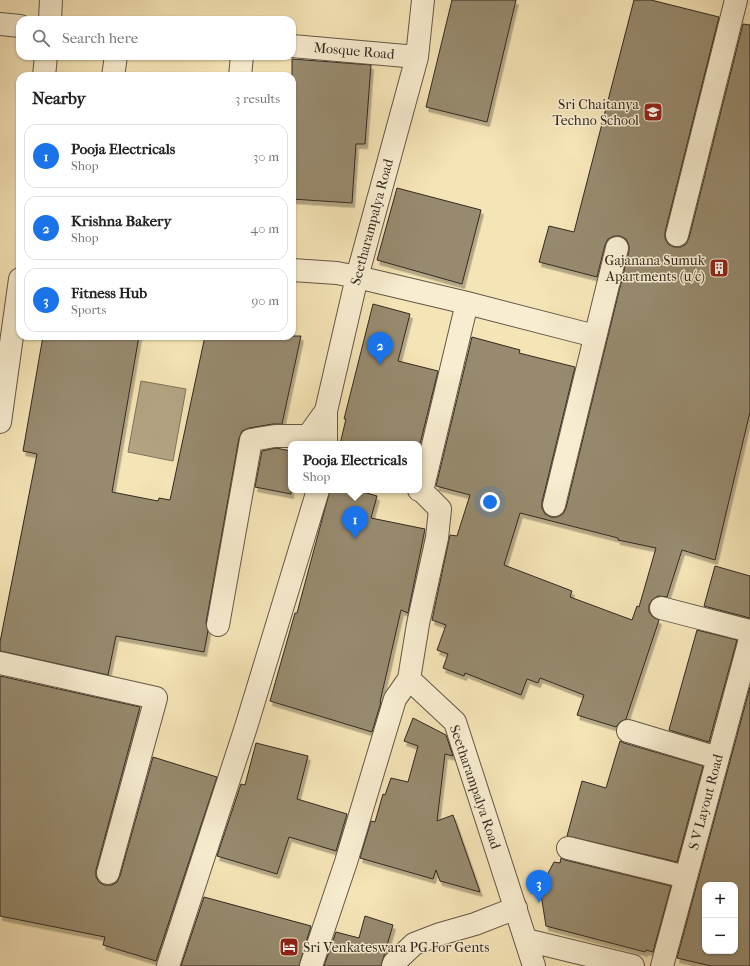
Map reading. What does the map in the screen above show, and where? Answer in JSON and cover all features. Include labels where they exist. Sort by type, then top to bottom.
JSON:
[{"type":"street","points":[[50,16],[51,0]]},
{"type":"street","name":"Seetharampalya Road","points":[[326,441],[326,411],[357,277],[417,57],[423,0]]},
{"type":"street","points":[[677,236],[736,0]]},
{"type":"street","points":[[0,24],[16,26]]},
{"type":"street","name":"Mosque Road","points":[[296,46],[417,57]]},
{"type":"street","points":[[44,72],[46,60]]},
{"type":"street","points":[[114,72],[115,60]]},
{"type":"street","points":[[240,72],[242,60]]},
{"type":"street","points":[[554,505],[617,248]]},
{"type":"street","points":[[296,270],[357,277],[467,303],[595,336]]},
{"type":"street","points":[[422,486],[467,303]]},
{"type":"street","points":[[0,422],[16,308]]},
{"type":"street","points":[[218,625],[251,440],[275,436],[308,436],[326,411]]},
{"type":"street","points":[[311,966],[346,862],[395,698],[409,679],[418,624],[437,538],[440,509],[422,491]]},
{"type":"street","points":[[168,966],[246,727],[317,493]]},
{"type":"street","points":[[661,608],[750,631]]},
{"type":"street","name":"S V Layout Road","points":[[662,966],[750,639]]},
{"type":"street","points":[[0,663],[156,698],[108,873]]},
{"type":"street","name":"Seetharampalya Road","points":[[409,679],[455,722],[534,966]]},
{"type":"street","points":[[628,731],[718,758]]},
{"type":"street","points":[[568,848],[686,877]]},
{"type":"street","points":[[393,966],[414,944],[440,934],[475,924],[516,908]]},
{"type":"street","points":[[526,940],[633,966]]},
{"type":"shaded area","points":[[141,381],[186,389],[173,461],[128,452]]},
{"type":"building","points":[[452,0],[516,0],[487,122],[426,107]]},
{"type":"building","points":[[634,0],[651,0],[719,17],[665,232],[665,238],[668,244],[674,247],[681,247],[686,244],[689,238],[743,24],[750,25],[750,412],[715,560],[682,550],[667,597],[658,596],[652,600],[649,605],[649,612],[653,617],[659,620],[626,719],[620,722],[616,727],[577,715],[584,695],[540,678],[538,683],[527,679],[521,695],[465,673],[464,676],[443,668],[448,654],[437,650],[446,625],[432,620],[450,535],[457,536],[470,495],[436,486],[472,337],[520,350],[519,353],[575,367],[542,502],[542,508],[545,514],[551,517],[557,517],[563,514],[566,508],[629,251],[629,245],[626,239],[620,236],[614,236],[608,239],[605,245],[597,277],[539,262],[549,226],[574,232]],"holes":[[[520,513],[618,538],[618,540],[656,548],[639,607],[637,606],[632,620],[570,597],[572,591],[504,565]]]},
{"type":"building","points":[[296,59],[371,65],[365,144],[356,144],[352,203],[296,199],[296,72],[292,72],[292,60]]},
{"type":"building","points":[[397,188],[481,210],[462,284],[377,260]]},
{"type":"building","points":[[373,304],[410,314],[398,361],[438,371],[421,441],[341,441],[346,419],[344,419]]},
{"type":"building","points":[[296,336],[301,336],[282,424],[249,428],[242,431],[239,438],[206,623],[208,631],[204,652],[116,636],[108,675],[0,651],[0,642],[37,454],[23,451],[42,340],[138,340],[112,492],[158,501],[159,498],[170,500],[204,340],[296,340]]},
{"type":"building","points":[[276,448],[288,450],[288,493],[291,494],[255,487],[262,451]]},
{"type":"building","points":[[329,493],[366,493],[377,496],[371,518],[425,529],[408,613],[401,610],[381,702],[372,732],[270,701],[295,613],[297,613]]},
{"type":"building","points":[[715,566],[750,576],[750,618],[704,606]]},
{"type":"building","points":[[697,630],[737,640],[709,742],[669,730]]},
{"type":"building","points":[[0,676],[140,707],[96,870],[96,877],[99,882],[104,885],[112,885],[117,882],[120,876],[153,757],[217,777],[156,961],[103,945],[105,937],[0,916]]},
{"type":"building","points":[[750,687],[750,966],[711,966],[677,958]]},
{"type":"building","points":[[413,718],[446,735],[453,756],[445,754],[437,821],[453,815],[480,892],[440,881],[436,870],[433,879],[360,858],[371,821],[375,822],[383,794],[385,795],[391,778],[408,782],[418,746],[404,741]]},
{"type":"building","points":[[620,741],[703,766],[677,862],[567,836],[582,781],[606,788]]},
{"type":"building","points":[[256,743],[308,756],[297,799],[347,814],[336,851],[289,837],[277,874],[217,856],[241,784],[245,785]]},
{"type":"building","points":[[561,858],[671,886],[653,952],[646,950],[645,952],[546,926],[540,888],[554,862],[560,863]]},
{"type":"building","points":[[204,897],[311,926],[299,966],[181,966]]},
{"type":"building","points":[[365,916],[393,925],[381,966],[324,966],[336,932],[359,938]]},
{"type":"place","name":"Sri Chaitanya Techno School","points":[[653,112]]},
{"type":"place","name":"Gajanana Sumuk Apartments (u/c)","points":[[719,268]]},
{"type":"place","name":"Krishna Bakery","points":[[380,365]]},
{"type":"place","name":"Pooja Electricals","points":[[355,539]]},
{"type":"place","name":"Fitness Hub","points":[[539,903]]},
{"type":"place","name":"Sri Venkateswara PG For Gents","points":[[289,947]]}]
